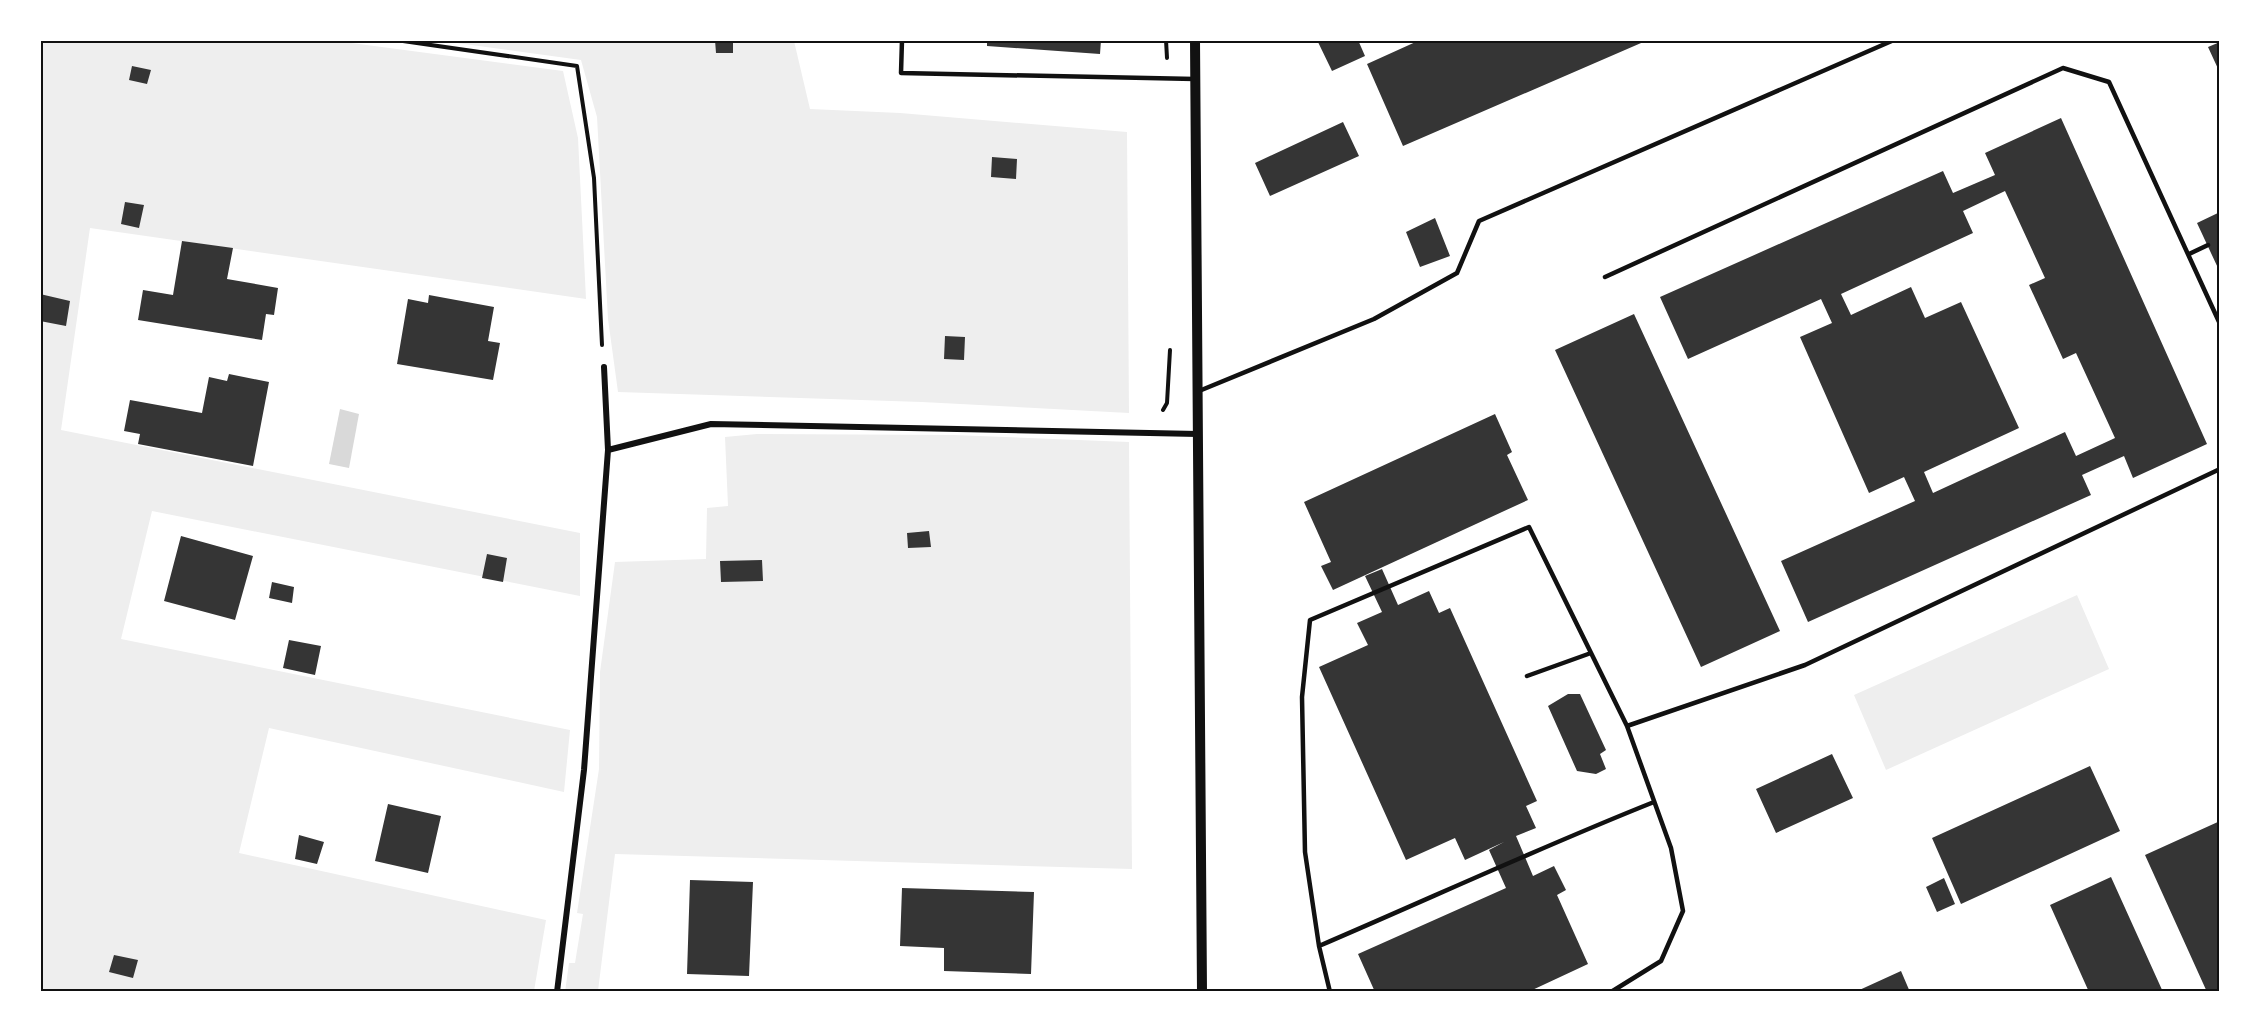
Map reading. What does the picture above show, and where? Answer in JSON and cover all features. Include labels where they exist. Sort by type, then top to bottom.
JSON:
[{"type":"street","points":[[1195,40],[1202,992]]},
{"type":"street","points":[[557,992],[584,770],[608,450],[604,367]]},
{"type":"street","points":[[608,450],[711,424],[1198,434]]},
{"type":"lane","points":[[902,40],[901,73],[1195,79]]},
{"type":"lane","points":[[1198,392],[1374,319],[1457,273],[1479,221],[1894,40]]},
{"type":"lane","points":[[1605,277],[2062,68],[2109,82],[2220,324]]},
{"type":"lane","points":[[2189,254],[2208,245]]},
{"type":"lane","points":[[1627,726],[1805,665],[2220,469]]},
{"type":"lane","points":[[1330,992],[1319,946],[1305,852],[1302,697],[1310,620],[1528,527],[1627,726],[1671,848],[1683,911],[1661,961],[1611,992]]},
{"type":"lane","points":[[1527,676],[1591,653]]},
{"type":"lane","points":[[1319,946],[1483,876],[1546,846],[1654,802]]},
{"type":"path","points":[[396,40],[577,66],[594,178],[604,367]]},
{"type":"shaded area","points":[[329,40],[563,71],[578,138],[586,299],[90,228],[61,430],[580,533],[580,596],[152,511],[121,639],[570,730],[564,792],[269,728],[239,853],[546,920],[534,991],[41,991],[40,41]]},
{"type":"shaded area","points":[[442,41],[794,41],[810,109],[900,113],[1127,132],[1129,413],[922,402],[618,392],[608,319],[597,117],[581,60]]},
{"type":"shaded area","points":[[340,409],[359,414],[349,468],[329,464]]},
{"type":"shaded area","points":[[757,434],[954,435],[1129,442],[1132,869],[615,854],[598,991],[565,992],[569,963],[575,963],[583,914],[577,913],[599,769],[600,672],[615,562],[706,559],[707,508],[728,506],[725,437]]},
{"type":"shaded area","points":[[2077,595],[2109,669],[1886,770],[1854,695]]},
{"type":"building","points":[[715,40],[733,40],[733,53],[716,53]]},
{"type":"building","points":[[987,40],[1101,40],[1100,54],[987,46]]},
{"type":"building","points":[[1317,40],[1358,40],[1365,56],[1332,71]]},
{"type":"building","points":[[1420,40],[1648,40],[1403,146],[1367,64]]},
{"type":"building","points":[[2220,42],[2220,73],[2208,47]]},
{"type":"building","points":[[132,66],[151,70],[147,84],[129,80]]},
{"type":"building","points":[[2061,118],[2207,444],[2133,478],[2124,456],[2082,475],[2091,495],[1808,622],[1781,561],[1915,501],[1904,477],[1869,493],[1800,337],[1832,323],[1821,299],[1688,359],[1660,297],[1943,171],[1953,193],[1995,175],[1985,153]],"holes":[[[2005,191],[2045,278],[2029,285],[2063,359],[2076,353],[2115,438],[2076,456],[2065,432],[1933,493],[1924,472],[2019,428],[1961,302],[1925,318],[1911,287],[1851,315],[1841,294],[1973,233],[1963,211]]]},
{"type":"building","points":[[1343,122],[1359,156],[1270,196],[1255,163]]},
{"type":"building","points":[[992,157],[1017,159],[1016,179],[991,177]]},
{"type":"building","points":[[125,202],[144,205],[139,228],[121,224]]},
{"type":"building","points":[[2220,212],[2220,267],[2218,268],[2197,223]]},
{"type":"building","points":[[1435,218],[1450,256],[1420,267],[1406,232]]},
{"type":"building","points":[[182,241],[233,248],[227,279],[278,288],[274,315],[266,314],[262,340],[138,320],[143,290],[173,295]]},
{"type":"building","points":[[40,294],[70,301],[66,326],[40,321]]},
{"type":"building","points":[[429,295],[494,307],[488,341],[500,343],[493,380],[397,364],[408,299],[428,303]]},
{"type":"building","points":[[1634,314],[1780,631],[1701,667],[1555,350]]},
{"type":"building","points":[[945,336],[965,337],[964,360],[944,359]]},
{"type":"building","points":[[229,374],[269,382],[253,466],[138,444],[140,434],[124,431],[130,400],[202,413],[209,377],[227,381]]},
{"type":"building","points":[[1495,414],[1512,452],[1507,455],[1528,500],[1333,590],[1321,566],[1331,562],[1304,502]]},
{"type":"building","points":[[929,531],[931,547],[908,548],[907,533]]},
{"type":"building","points":[[181,536],[253,556],[235,620],[164,601]]},
{"type":"building","points":[[487,554],[507,558],[503,582],[482,578]]},
{"type":"building","points":[[762,560],[763,581],[721,582],[720,561]]},
{"type":"building","points":[[1382,569],[1398,605],[1429,591],[1439,613],[1450,608],[1537,801],[1526,806],[1536,828],[1516,836],[1533,876],[1554,866],[1566,890],[1557,895],[1588,964],[1528,992],[1375,992],[1358,954],[1506,888],[1489,850],[1504,842],[1465,860],[1455,838],[1406,860],[1319,667],[1368,645],[1357,623],[1382,612],[1365,576]]},
{"type":"building","points":[[272,582],[294,587],[292,603],[269,598]]},
{"type":"building","points":[[289,640],[321,646],[315,675],[283,668]]},
{"type":"building","points":[[1568,694],[1580,694],[1606,750],[1600,754],[1606,769],[1596,774],[1577,771],[1548,706]]},
{"type":"building","points":[[1832,754],[1853,798],[1776,833],[1756,789]]},
{"type":"building","points":[[2090,766],[2120,831],[1961,904],[1932,838]]},
{"type":"building","points":[[388,804],[441,816],[428,873],[375,861]]},
{"type":"building","points":[[2220,821],[2220,992],[2207,992],[2145,855]]},
{"type":"building","points":[[299,835],[324,842],[317,864],[295,859]]},
{"type":"building","points":[[2111,877],[2163,992],[2089,992],[2050,905]]},
{"type":"building","points":[[1944,878],[1955,904],[1937,912],[1926,887]]},
{"type":"building","points":[[690,880],[753,882],[749,976],[687,974]]},
{"type":"building","points":[[902,888],[1034,892],[1031,974],[944,971],[944,948],[900,946]]},
{"type":"building","points":[[114,955],[138,960],[133,978],[109,972]]},
{"type":"building","points":[[1901,971],[1910,992],[1855,992]]}]
